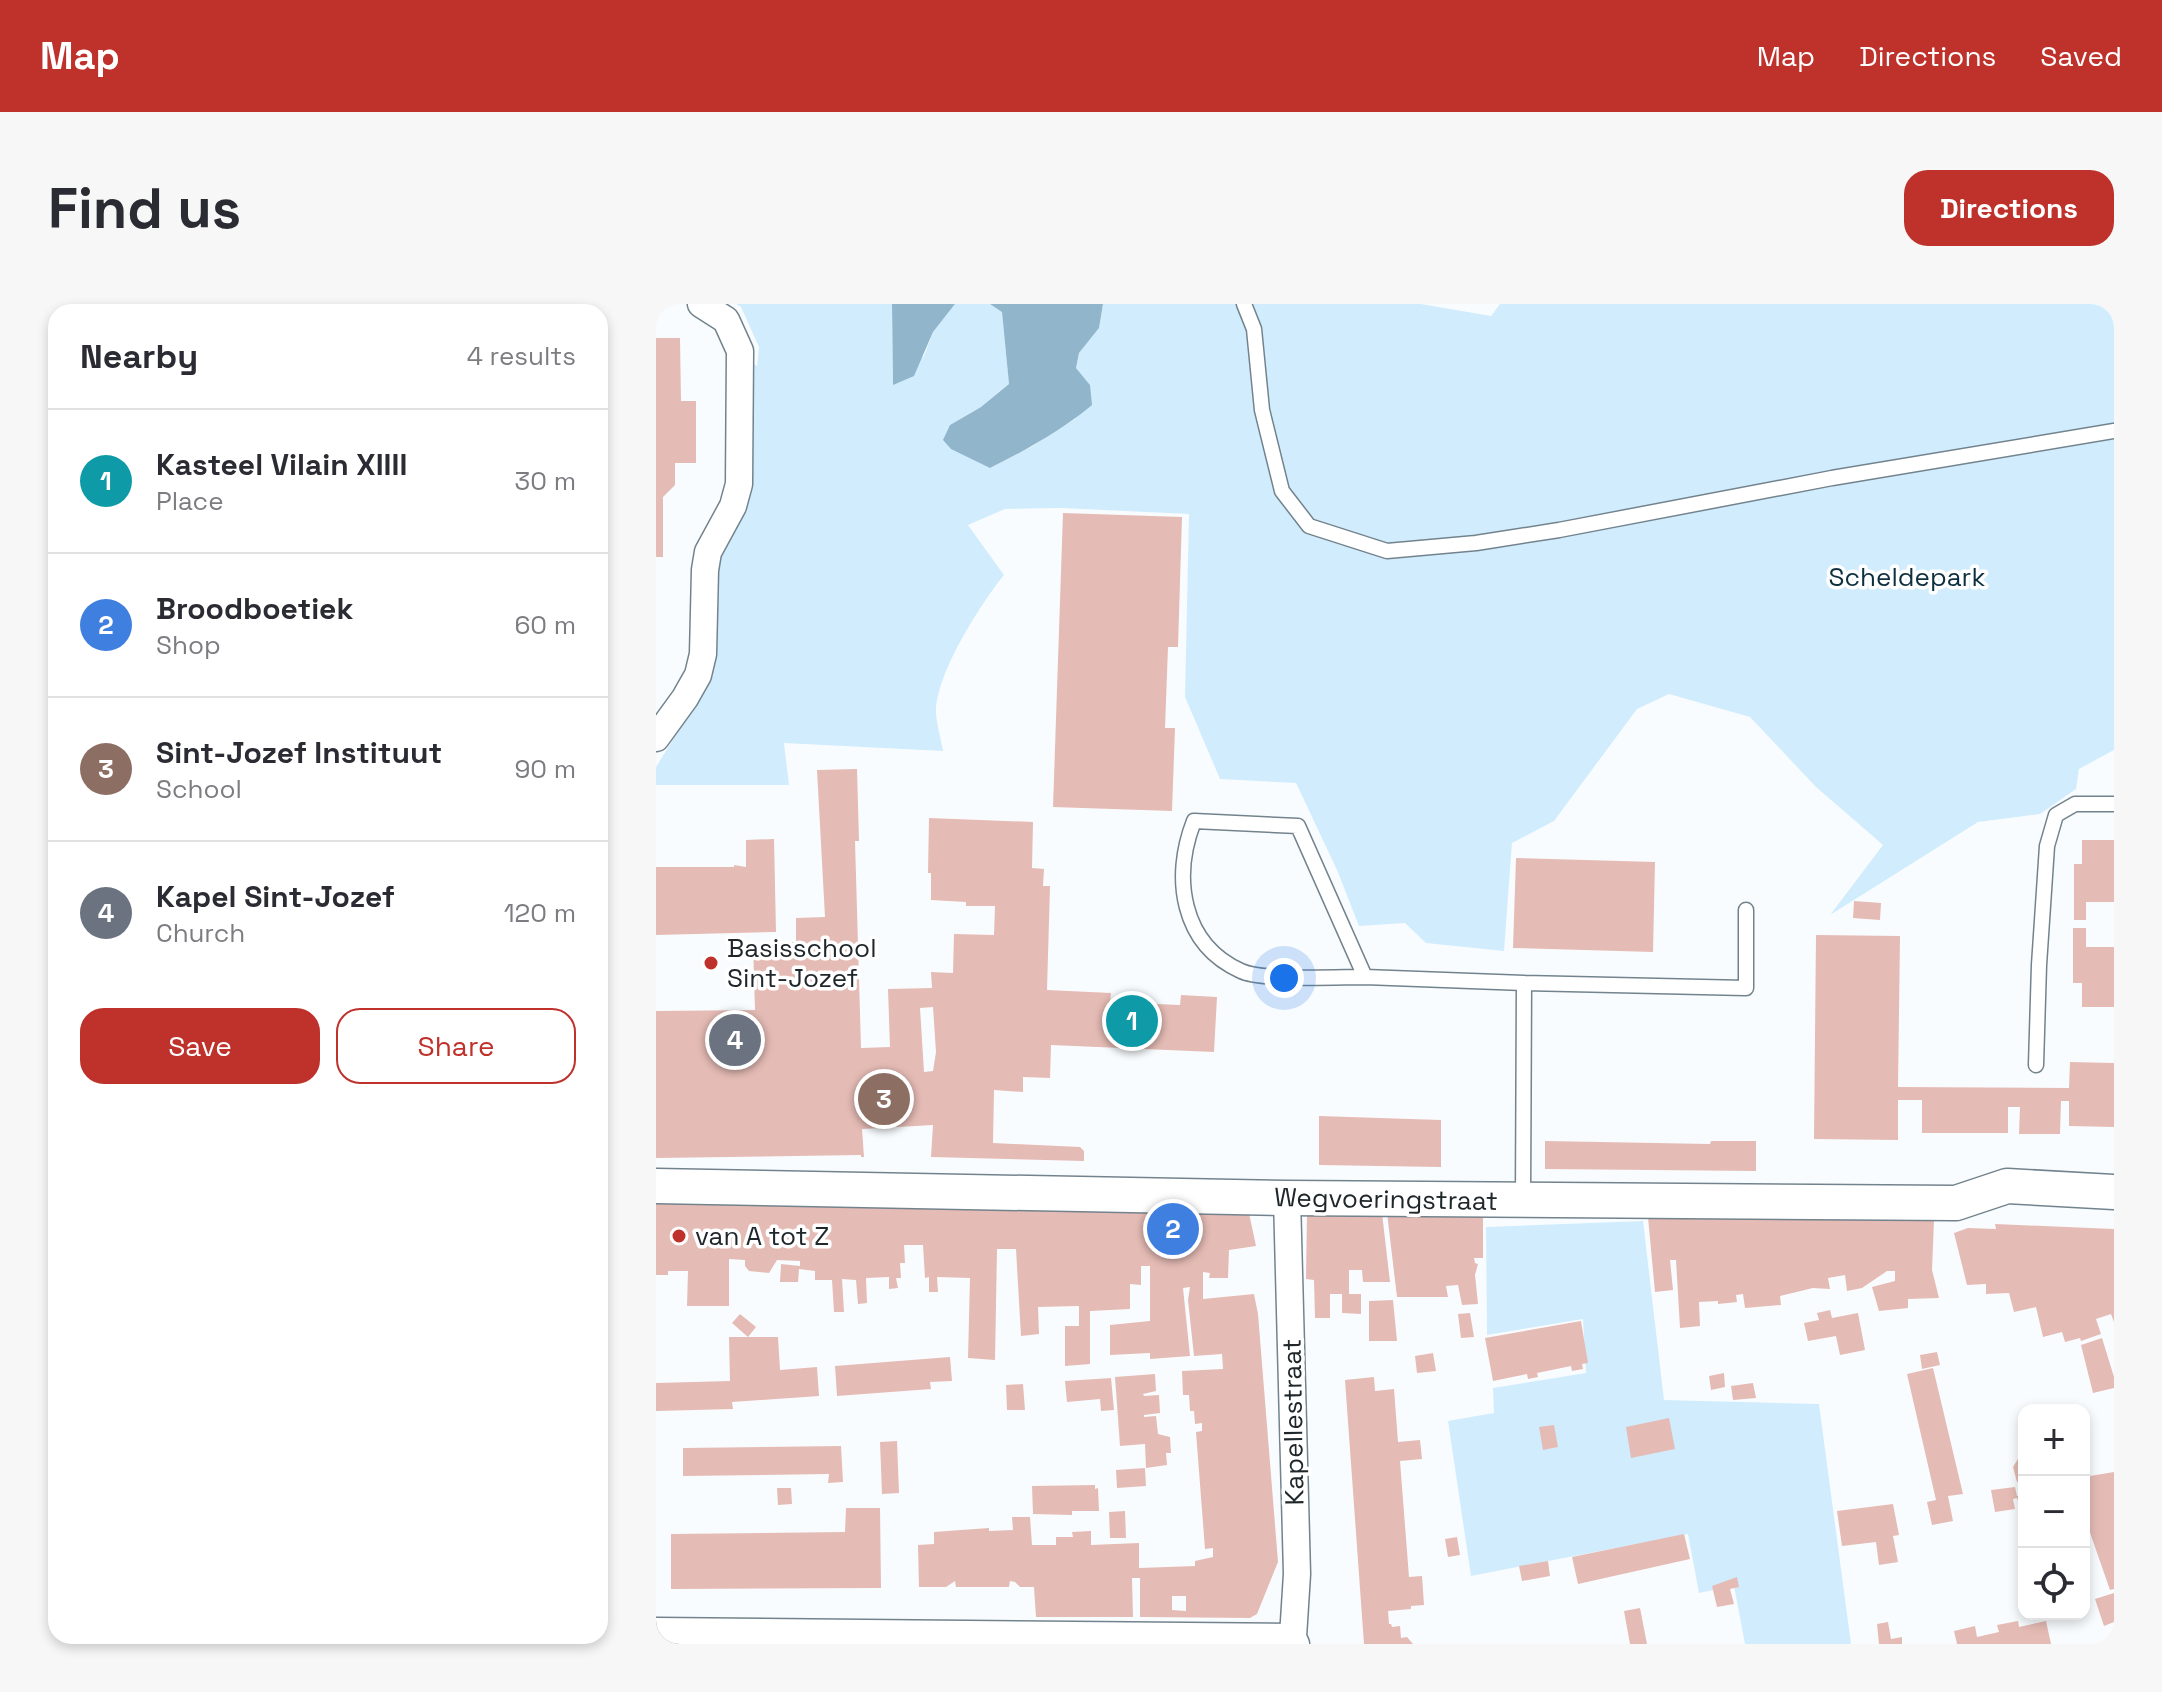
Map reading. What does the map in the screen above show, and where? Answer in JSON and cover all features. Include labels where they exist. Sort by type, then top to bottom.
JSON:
[{"type":"street","points":[[656,738],[698,675],[703,654],[708,552],[733,506],[739,484],[740,351],[726,320],[701,304]]},
{"type":"street","name":"Wegvoeringstraat","points":[[656,1186],[1287,1198],[1956,1203],[2007,1186],[2114,1192]]},
{"type":"street","name":"Kapellestraat","points":[[1287,1198],[1297,1574],[1292,1642]]},
{"type":"street","points":[[656,1631],[759,1637],[1292,1642]]},
{"type":"lane","points":[[1244,304],[1254,329],[1262,410],[1282,491],[1309,526],[1387,551],[1476,543],[1559,530],[1832,478],[2114,431]]},
{"type":"lane","points":[[2036,1065],[2047,846],[2056,815],[2075,804],[2114,804]]},
{"type":"lane","points":[[1365,977],[1298,826],[1194,821],[1184,847],[1182,888],[1191,923],[1212,952],[1242,972],[1291,977],[1746,988],[1746,910]]},
{"type":"lane","points":[[1523,1200],[1524,983]]},
{"type":"green space","name":"Scheldepark","points":[[736,304],[892,304],[893,384],[924,356],[933,332],[955,304],[990,304],[1002,311],[1009,384],[981,407],[950,425],[990,468],[1075,419],[1090,385],[1076,368],[1079,353],[1099,328],[1103,304],[1421,304],[1491,316],[1500,304],[2114,304],[2114,750],[2079,769],[2076,789],[2040,814],[1978,822],[1830,915],[1883,845],[1816,787],[1750,717],[1669,694],[1637,709],[1554,821],[1512,843],[1504,951],[1426,943],[1405,923],[1359,926],[1337,870],[1296,783],[1220,779],[1185,697],[1189,514],[1061,508],[1005,509],[968,525],[1004,575],[972,622],[943,680],[936,714],[943,751],[784,743],[789,785],[656,785],[656,767],[712,677],[715,661],[718,569],[750,361],[757,366],[759,347],[741,307]]},
{"type":"green space","points":[[1643,1221],[1664,1400],[1819,1404],[1851,1644],[1745,1644],[1734,1586],[1699,1593],[1688,1534],[1471,1576],[1448,1421],[1494,1413],[1493,1388],[1586,1373],[1583,1319],[1487,1335],[1486,1227]]},
{"type":"shaded area","points":[[892,304],[955,304],[933,332],[914,376],[893,385]]},
{"type":"shaded area","points":[[990,304],[1103,304],[1099,328],[1079,353],[1076,368],[1090,385],[1092,405],[1043,440],[990,468],[951,449],[943,440],[950,425],[981,407],[1009,384],[1002,312]]},
{"type":"building","points":[[656,338],[680,338],[681,401],[696,401],[696,463],[675,463],[675,485],[663,497],[663,557],[656,557]]},
{"type":"building","points":[[1063,513],[1182,517],[1178,647],[1168,647],[1165,728],[1175,728],[1172,811],[1053,807]]},
{"type":"building","points":[[857,769],[859,841],[855,841],[861,1048],[890,1047],[888,989],[932,988],[931,972],[953,973],[954,934],[994,935],[995,906],[966,906],[966,902],[931,900],[929,818],[1033,822],[1032,868],[1044,869],[1043,886],[1050,886],[1047,990],[1111,993],[1110,1002],[1180,1005],[1181,995],[1217,997],[1214,1052],[1051,1045],[1050,1078],[1023,1077],[1023,1092],[994,1090],[993,1143],[1080,1147],[1084,1151],[1084,1161],[931,1157],[933,1125],[862,1129],[864,1157],[656,1158],[656,1011],[755,1010],[753,944],[796,942],[796,918],[825,917],[817,770]],"holes":[[[933,1007],[936,1052],[933,1071],[924,1072],[920,1008]]]},
{"type":"building","points":[[774,839],[776,932],[656,935],[656,867],[746,867],[746,840]]},
{"type":"building","points":[[2082,840],[2114,840],[2114,902],[2086,902],[2086,920],[2074,920],[2074,864],[2082,864]]},
{"type":"building","points":[[1516,858],[1655,862],[1653,952],[1513,948]]},
{"type":"building","points":[[1854,901],[1881,903],[1880,920],[1853,918]]},
{"type":"building","points":[[2073,928],[2086,928],[2086,947],[2114,947],[2114,1007],[2082,1007],[2082,983],[2073,983]]},
{"type":"building","points":[[1816,935],[1900,936],[1898,1087],[2069,1088],[2070,1062],[2114,1063],[2114,1127],[2069,1126],[2069,1101],[2061,1101],[2060,1134],[2019,1134],[2020,1107],[2008,1107],[2008,1133],[1922,1133],[1922,1100],[1898,1100],[1898,1140],[1814,1139]]},
{"type":"building","points":[[1319,1116],[1441,1120],[1441,1167],[1319,1165]]},
{"type":"building","points":[[1545,1141],[1710,1144],[1711,1141],[1756,1141],[1756,1171],[1545,1169]]},
{"type":"building","points":[[656,1203],[1249,1213],[1256,1246],[1229,1250],[1228,1278],[1209,1278],[1210,1273],[1203,1272],[1203,1299],[1254,1294],[1258,1314],[1278,1562],[1257,1614],[1250,1618],[1140,1617],[1140,1578],[1132,1578],[1133,1617],[1036,1617],[1034,1587],[1020,1587],[1010,1581],[1009,1587],[956,1587],[955,1581],[946,1587],[919,1587],[918,1545],[934,1544],[934,1532],[989,1528],[989,1531],[1013,1530],[1012,1517],[1030,1517],[1032,1545],[1056,1545],[1056,1537],[1073,1537],[1072,1532],[1091,1531],[1091,1545],[1139,1543],[1139,1568],[1195,1566],[1195,1561],[1213,1557],[1213,1548],[1205,1549],[1196,1432],[1202,1431],[1202,1423],[1195,1424],[1189,1395],[1183,1395],[1182,1371],[1223,1369],[1222,1354],[1194,1356],[1188,1300],[1190,1287],[1183,1288],[1190,1356],[1150,1359],[1150,1353],[1110,1355],[1110,1325],[1150,1321],[1150,1266],[1141,1266],[1141,1285],[1130,1284],[1130,1309],[1090,1311],[1090,1364],[1065,1366],[1065,1326],[1079,1326],[1079,1306],[1038,1307],[1039,1334],[1021,1336],[1016,1249],[997,1249],[995,1360],[968,1358],[970,1278],[937,1277],[938,1292],[929,1292],[923,1245],[904,1245],[905,1263],[900,1263],[901,1278],[896,1278],[898,1288],[889,1289],[889,1277],[866,1278],[867,1303],[858,1304],[856,1280],[842,1279],[844,1312],[834,1312],[832,1280],[815,1280],[815,1271],[799,1269],[798,1282],[780,1282],[781,1264],[800,1266],[800,1261],[777,1260],[769,1273],[749,1271],[745,1260],[729,1259],[729,1306],[687,1306],[688,1271],[668,1271],[668,1275],[656,1275]],"holes":[[[1172,1596],[1186,1596],[1186,1611],[1172,1610]]]},
{"type":"building","points":[[1307,1213],[1382,1213],[1390,1282],[1363,1282],[1362,1270],[1349,1270],[1349,1294],[1361,1294],[1361,1314],[1342,1313],[1342,1294],[1330,1294],[1330,1318],[1315,1318],[1314,1280],[1306,1279]]},
{"type":"building","points":[[1387,1213],[1483,1215],[1483,1258],[1474,1258],[1478,1264],[1475,1275],[1478,1304],[1462,1305],[1458,1285],[1446,1286],[1448,1297],[1397,1297]]},
{"type":"building","points":[[1648,1217],[1934,1221],[1932,1270],[1939,1298],[1908,1299],[1908,1308],[1879,1311],[1872,1287],[1895,1281],[1895,1271],[1887,1271],[1862,1288],[1847,1291],[1845,1275],[1828,1278],[1830,1289],[1813,1288],[1780,1296],[1781,1305],[1745,1308],[1743,1294],[1736,1295],[1737,1302],[1699,1302],[1700,1326],[1680,1328],[1676,1260],[1670,1260],[1673,1290],[1655,1292]]},
{"type":"building","points":[[1995,1224],[2114,1229],[2114,1322],[2111,1314],[2096,1319],[2101,1334],[2081,1341],[2080,1338],[2065,1342],[2062,1332],[2043,1337],[2036,1307],[2014,1312],[2009,1293],[1986,1294],[1986,1284],[1967,1285],[1954,1233],[1968,1228],[1996,1229]]},
{"type":"building","points":[[1393,1300],[1397,1341],[1369,1341],[1369,1301]]},
{"type":"building","points":[[1830,1310],[1832,1318],[1858,1313],[1865,1350],[1840,1355],[1836,1336],[1808,1341],[1804,1323],[1819,1320],[1817,1313]]},
{"type":"building","points":[[1470,1313],[1474,1337],[1461,1338],[1458,1314]]},
{"type":"building","points":[[740,1314],[756,1327],[748,1337],[732,1323]]},
{"type":"building","points":[[1581,1321],[1588,1363],[1582,1364],[1583,1369],[1572,1371],[1571,1366],[1537,1373],[1538,1377],[1528,1379],[1527,1374],[1493,1381],[1485,1338]]},
{"type":"building","points":[[729,1337],[778,1337],[780,1370],[817,1367],[819,1396],[732,1402],[733,1409],[656,1411],[656,1383],[730,1381]]},
{"type":"building","points":[[2102,1338],[2114,1377],[2114,1388],[2093,1393],[2081,1345]]},
{"type":"building","points":[[1937,1352],[1940,1365],[1922,1369],[1920,1355]]},
{"type":"building","points":[[1433,1353],[1436,1371],[1417,1373],[1415,1356]]},
{"type":"building","points":[[950,1357],[952,1381],[930,1382],[931,1389],[837,1396],[835,1366]]},
{"type":"building","points":[[1933,1368],[1963,1494],[1948,1496],[1953,1521],[1932,1525],[1927,1502],[1936,1500],[1907,1374]]},
{"type":"building","points":[[1724,1373],[1725,1387],[1711,1390],[1709,1376]]},
{"type":"building","points":[[1155,1374],[1156,1391],[1143,1394],[1159,1395],[1160,1413],[1144,1417],[1156,1416],[1158,1434],[1170,1437],[1171,1453],[1166,1453],[1167,1465],[1146,1468],[1145,1444],[1120,1446],[1115,1377]]},
{"type":"building","points":[[1374,1377],[1375,1391],[1394,1389],[1398,1442],[1420,1440],[1422,1459],[1400,1461],[1409,1577],[1422,1576],[1424,1605],[1388,1611],[1389,1624],[1392,1627],[1400,1626],[1401,1638],[1407,1637],[1413,1644],[1364,1644],[1345,1380]]},
{"type":"building","points":[[1111,1378],[1114,1410],[1101,1411],[1100,1399],[1067,1402],[1065,1381]]},
{"type":"building","points":[[1753,1383],[1756,1398],[1733,1400],[1731,1386]]},
{"type":"building","points":[[1023,1384],[1025,1410],[1007,1410],[1006,1385]]},
{"type":"building","points":[[1669,1418],[1675,1449],[1631,1458],[1626,1427]]},
{"type":"building","points":[[1554,1425],[1558,1447],[1543,1450],[1539,1427]]},
{"type":"building","points":[[897,1441],[899,1493],[882,1494],[880,1442]]},
{"type":"building","points":[[841,1446],[843,1482],[828,1483],[829,1474],[683,1476],[683,1448]]},
{"type":"building","points":[[2018,1459],[2018,1482],[2017,1482],[2013,1467]]},
{"type":"building","points":[[1145,1468],[1146,1486],[1117,1488],[1116,1470]]},
{"type":"building","points":[[2114,1472],[2114,1589],[2110,1590],[2090,1533],[2090,1476]]},
{"type":"building","points":[[1095,1485],[1095,1489],[1098,1488],[1099,1511],[1072,1511],[1072,1515],[1033,1514],[1032,1486]]},
{"type":"building","points":[[2015,1487],[2018,1501],[2017,1498],[2013,1499],[2015,1509],[1995,1512],[1991,1490]]},
{"type":"building","points":[[777,1488],[791,1488],[792,1504],[778,1505]]},
{"type":"building","points":[[1893,1504],[1899,1535],[1893,1536],[1898,1562],[1879,1565],[1876,1542],[1842,1546],[1837,1511]]},
{"type":"building","points":[[846,1508],[880,1508],[881,1588],[671,1589],[671,1534],[845,1532]]},
{"type":"building","points":[[1125,1511],[1126,1538],[1110,1538],[1109,1512]]},
{"type":"building","points":[[1684,1534],[1690,1559],[1578,1584],[1572,1557]]},
{"type":"building","points":[[1457,1537],[1460,1555],[1448,1557],[1445,1539]]},
{"type":"building","points":[[1548,1561],[1550,1576],[1522,1581],[1519,1566]]},
{"type":"building","points":[[1737,1577],[1739,1587],[1730,1589],[1734,1604],[1717,1607],[1712,1586]]},
{"type":"building","points":[[2114,1593],[2114,1622],[2104,1626],[2095,1599]]},
{"type":"building","points":[[1640,1608],[1647,1644],[1630,1644],[1624,1611]]},
{"type":"building","points":[[2018,1621],[2019,1627],[2046,1621],[2051,1644],[1957,1644],[1954,1631],[1975,1626],[1977,1637],[1999,1632],[1997,1625]]},
{"type":"building","points":[[1888,1622],[1891,1639],[1902,1637],[1902,1644],[1879,1644],[1877,1624]]},
{"type":"place","name":"Basisschool Sint-Jozef","points":[[711,963]]},
{"type":"place","name":"Kasteel Vilain XIIII","points":[[1132,1021]]},
{"type":"place","name":"Kapel Sint-Jozef","points":[[735,1040]]},
{"type":"place","name":"Sint-Jozef Instituut","points":[[884,1099]]},
{"type":"place","name":"Broodboetiek","points":[[1173,1229]]},
{"type":"place","name":"van A tot Z","points":[[679,1236]]}]
